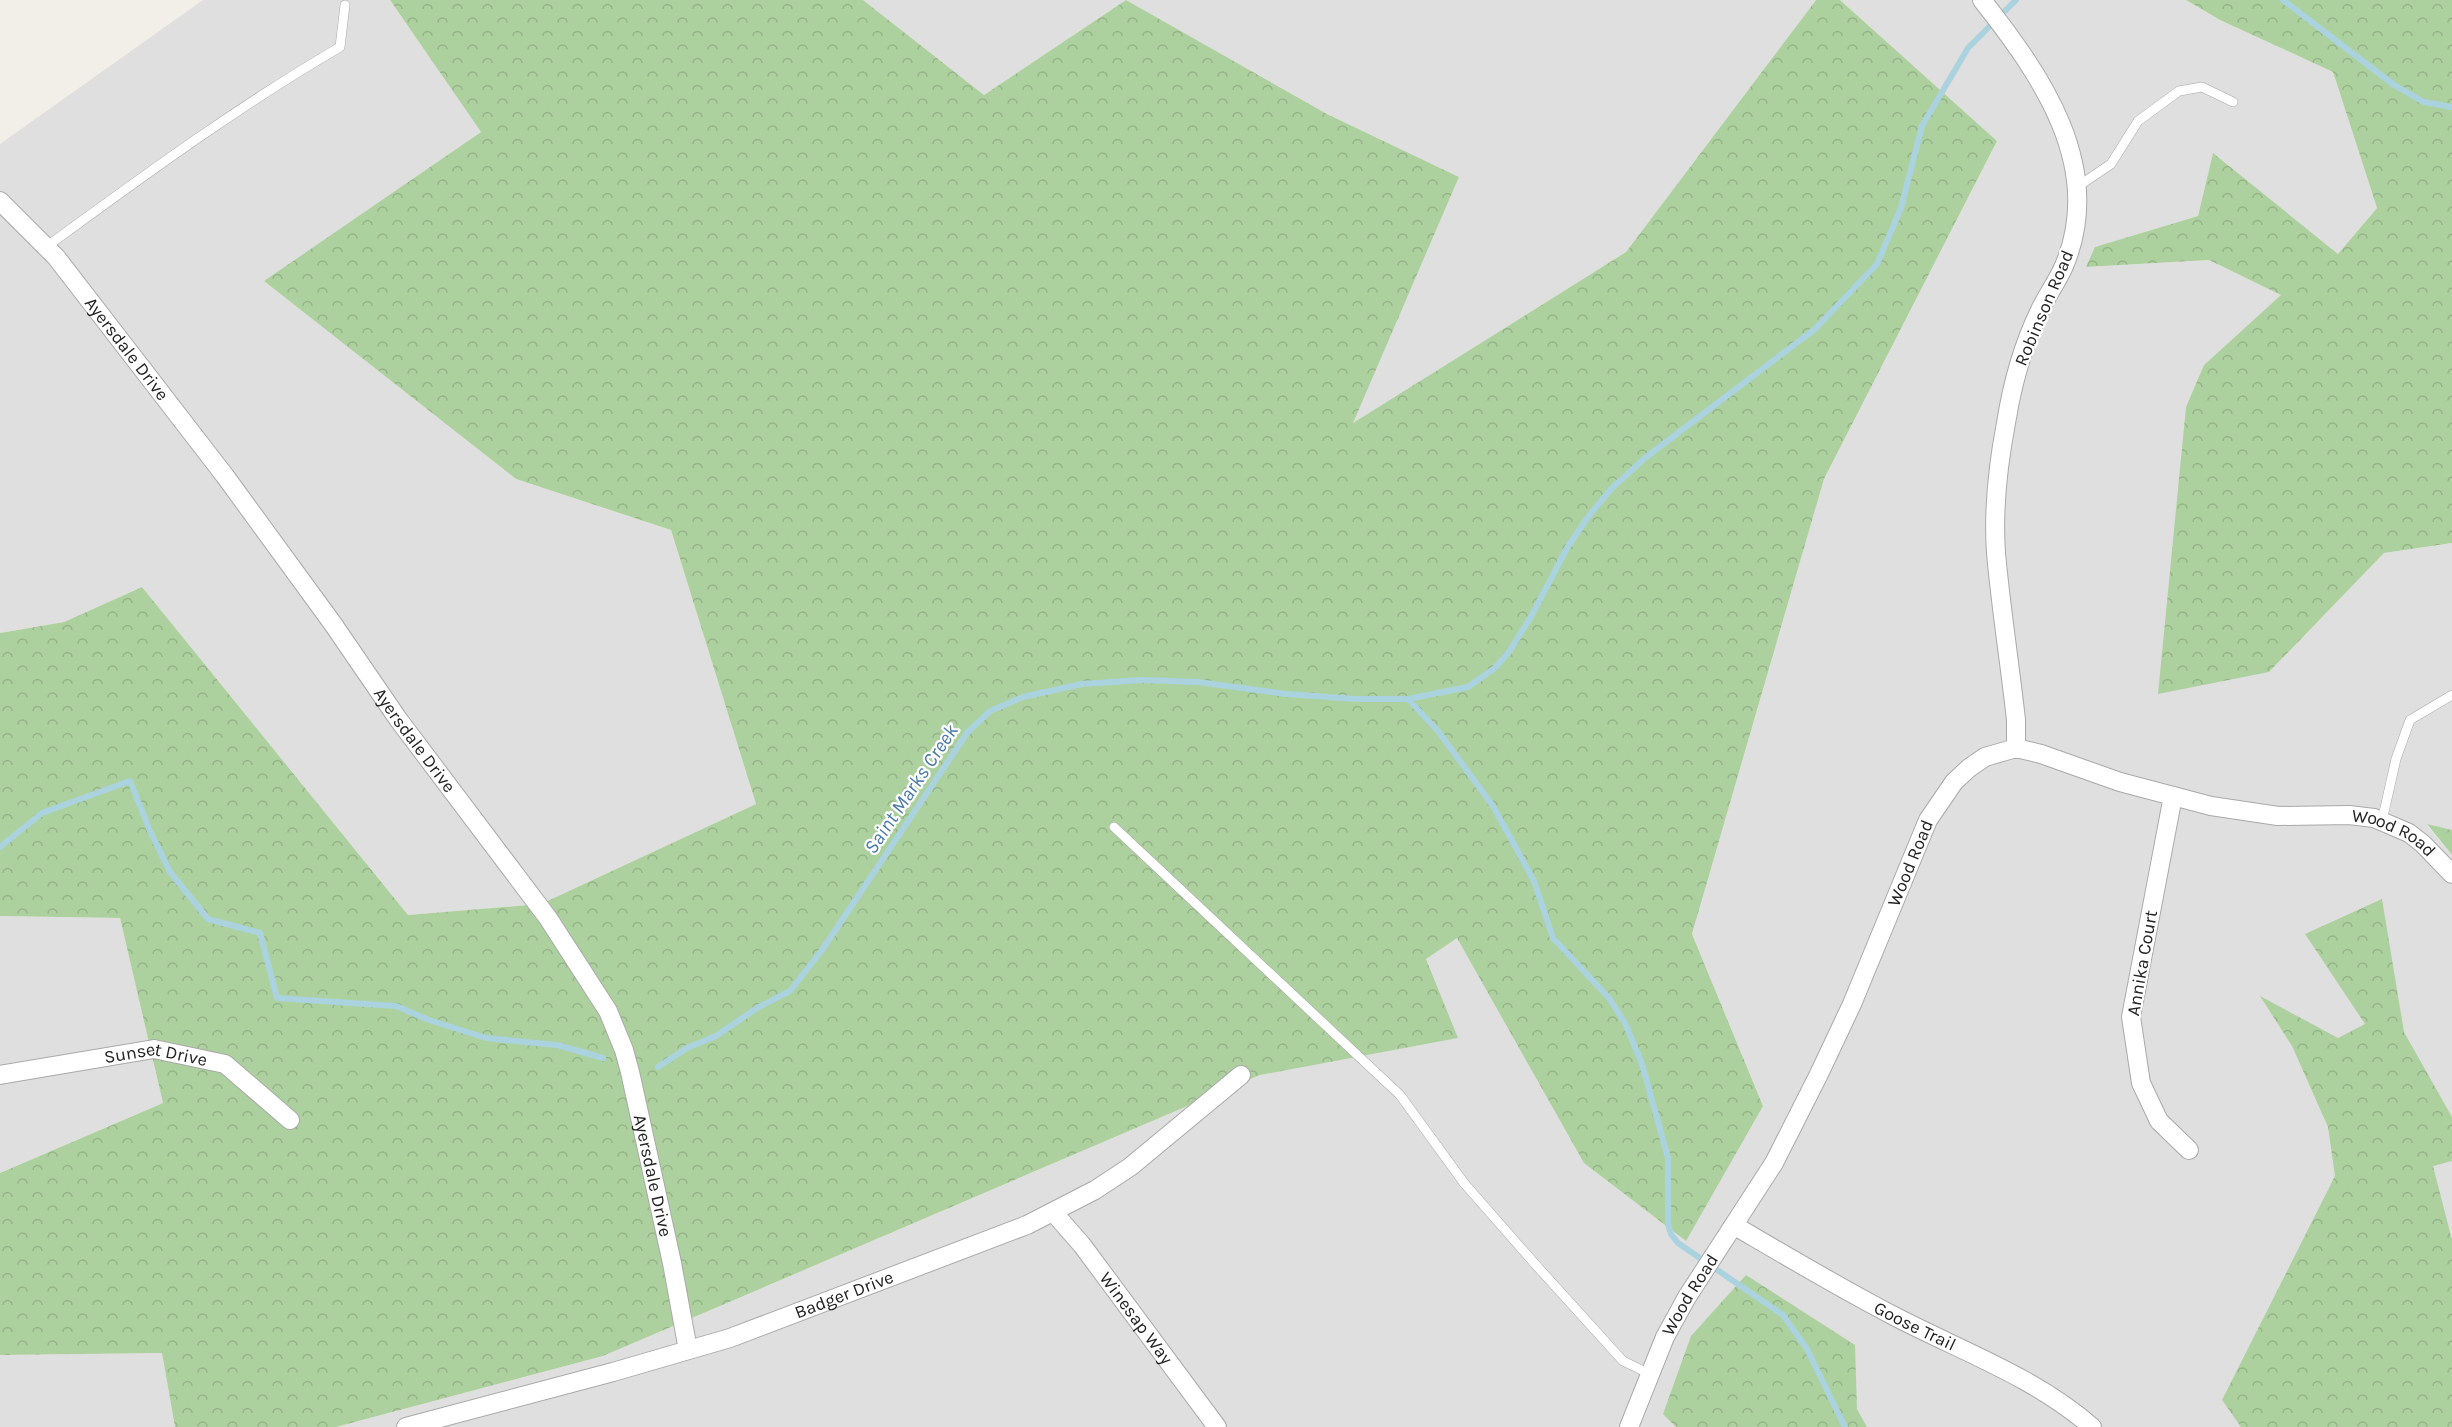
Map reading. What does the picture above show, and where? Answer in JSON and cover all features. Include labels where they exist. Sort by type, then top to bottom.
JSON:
[{"type":"street","name":"Robinson Road","points":[[1985,4],[2026,58],[2054,105],[2071,149],[2078,187],[2077,222],[2069,251],[2063,268],[2040,311],[2022,357],[2006,421],[1998,475],[1996,552],[2016,720],[2016,748]]},
{"type":"street","name":"Ayersdale Drive","points":[[0,201],[46,247],[225,476],[333,624],[398,720],[548,918],[608,1011],[624,1050],[630,1072],[672,1263],[688,1350]]},
{"type":"street","name":"Wood Road","points":[[1629,1427],[1665,1337],[1687,1297],[1774,1163],[1819,1074],[1852,1004],[1935,807],[1954,782],[1985,757],[2016,748],[2041,754],[2120,782],[2243,812],[2304,817],[2349,815],[2382,820],[2409,833],[2452,874]]},
{"type":"street","name":"Annika Court","points":[[2173,796],[2131,1017],[2142,1083],[2159,1122],[2189,1150]]},
{"type":"street","name":"Sunset Drive","points":[[0,1075],[154,1049],[225,1064],[290,1120]]},
{"type":"street","name":"Badger Drive","points":[[406,1427],[730,1338],[1027,1225],[1095,1190],[1130,1167],[1241,1075]]},
{"type":"street","name":"Winesap Way","points":[[1053,1212],[1089,1254],[1217,1427]]},
{"type":"street","name":"Goose Trail","points":[[1735,1226],[1894,1317],[2038,1387],[2071,1408],[2092,1427]]},
{"type":"lane","points":[[46,247],[160,164],[274,86],[340,47],[345,4]]},
{"type":"lane","points":[[2078,187],[2111,164],[2138,121],[2179,91],[2202,87],[2233,102]]},
{"type":"lane","points":[[2382,820],[2396,759],[2410,720],[2452,695]]},
{"type":"lane","points":[[1114,827],[1400,1095],[1464,1183],[1535,1264],[1623,1361],[1650,1374]]},
{"type":"shaded area","points":[[203,0],[390,0],[481,132],[265,281],[516,479],[671,530],[756,804],[541,904],[408,915],[142,587],[64,622],[0,633],[0,144]]},
{"type":"shaded area","points":[[863,0],[1126,0],[984,95]]},
{"type":"shaded area","points":[[1126,0],[1816,0],[1626,252],[1352,424],[1459,177],[1327,114]]},
{"type":"shaded area","points":[[1840,0],[2186,0],[2220,20],[2333,72],[2377,208],[2338,254],[2213,153],[2198,216],[2096,247],[2087,267],[2209,260],[2282,295],[2204,365],[2269,672],[2384,553],[2452,543],[2452,830],[2427,825],[2452,855],[2452,1427],[336,1427],[603,1356],[1260,1075],[1457,1038],[1426,959],[1457,937],[1499,1011],[1763,1106],[1692,934],[1824,479],[1997,141]]},
{"type":"shaded area","points":[[0,916],[120,918],[163,1103],[0,1173]]},
{"type":"shaded area","points":[[162,1353],[175,1427],[0,1427],[0,1355]]},
{"type":"green space","points":[[390,0],[863,0],[984,95],[1126,0],[1327,114],[1459,177],[1353,423],[1626,252],[1816,0],[1840,0],[1997,141],[1824,479],[1692,934],[1763,1106],[1686,1241],[1584,1163],[1457,938],[1426,959],[1458,1038],[1260,1075],[603,1356],[336,1427],[175,1427],[162,1353],[0,1355],[0,1173],[163,1103],[120,918],[0,916],[0,633],[64,622],[142,587],[408,915],[541,904],[756,804],[671,530],[516,479],[264,281],[481,132]]},
{"type":"green space","points":[[2186,0],[2452,0],[2452,543],[2384,553],[2269,672],[2158,694],[2186,407],[2204,365],[2281,295],[2209,260],[2086,267],[2095,247],[2198,216],[2213,153],[2338,254],[2377,208],[2333,72],[2220,20]]},
{"type":"green space","points":[[2427,824],[2452,830],[2452,855]]},
{"type":"green space","points":[[2382,899],[2404,1032],[2452,1117],[2452,1161],[2433,1166],[2452,1240],[2452,1427],[2241,1427],[2222,1400],[2335,1176],[2328,1127],[2292,1046],[2260,996],[2338,1038],[2365,1024],[2305,934]]},
{"type":"green space","points":[[1746,1275],[1855,1345],[1857,1409],[1867,1427],[1676,1427],[1663,1414],[1691,1336]]},
{"type":"waterway","points":[[658,1067],[687,1048],[716,1036],[757,1008],[790,991],[822,950],[967,733],[990,711],[1023,697],[1082,684],[1142,680],[1198,682],[1286,694],[1356,699],[1408,699],[1468,687],[1495,668],[1509,652],[1532,615],[1567,548],[1611,489],[1645,458],[1815,329],[1877,264],[1901,208],[1922,126],[1968,48],[2016,0]]},
{"type":"waterway","points":[[2283,0],[2394,85],[2424,102],[2452,107]]},
{"type":"waterway","points":[[1408,699],[1438,731],[1493,806],[1534,881],[1553,938],[1609,998],[1625,1023],[1642,1064],[1668,1158],[1668,1224],[1671,1234],[1678,1243],[1783,1315],[1807,1349],[1845,1427]]},
{"type":"waterway","name":"Saint Marks Creek","points":[[0,847],[42,813],[130,781],[150,831],[170,872],[208,919],[260,933],[277,998],[396,1006],[429,1020],[486,1038],[557,1045],[603,1058]]}]
